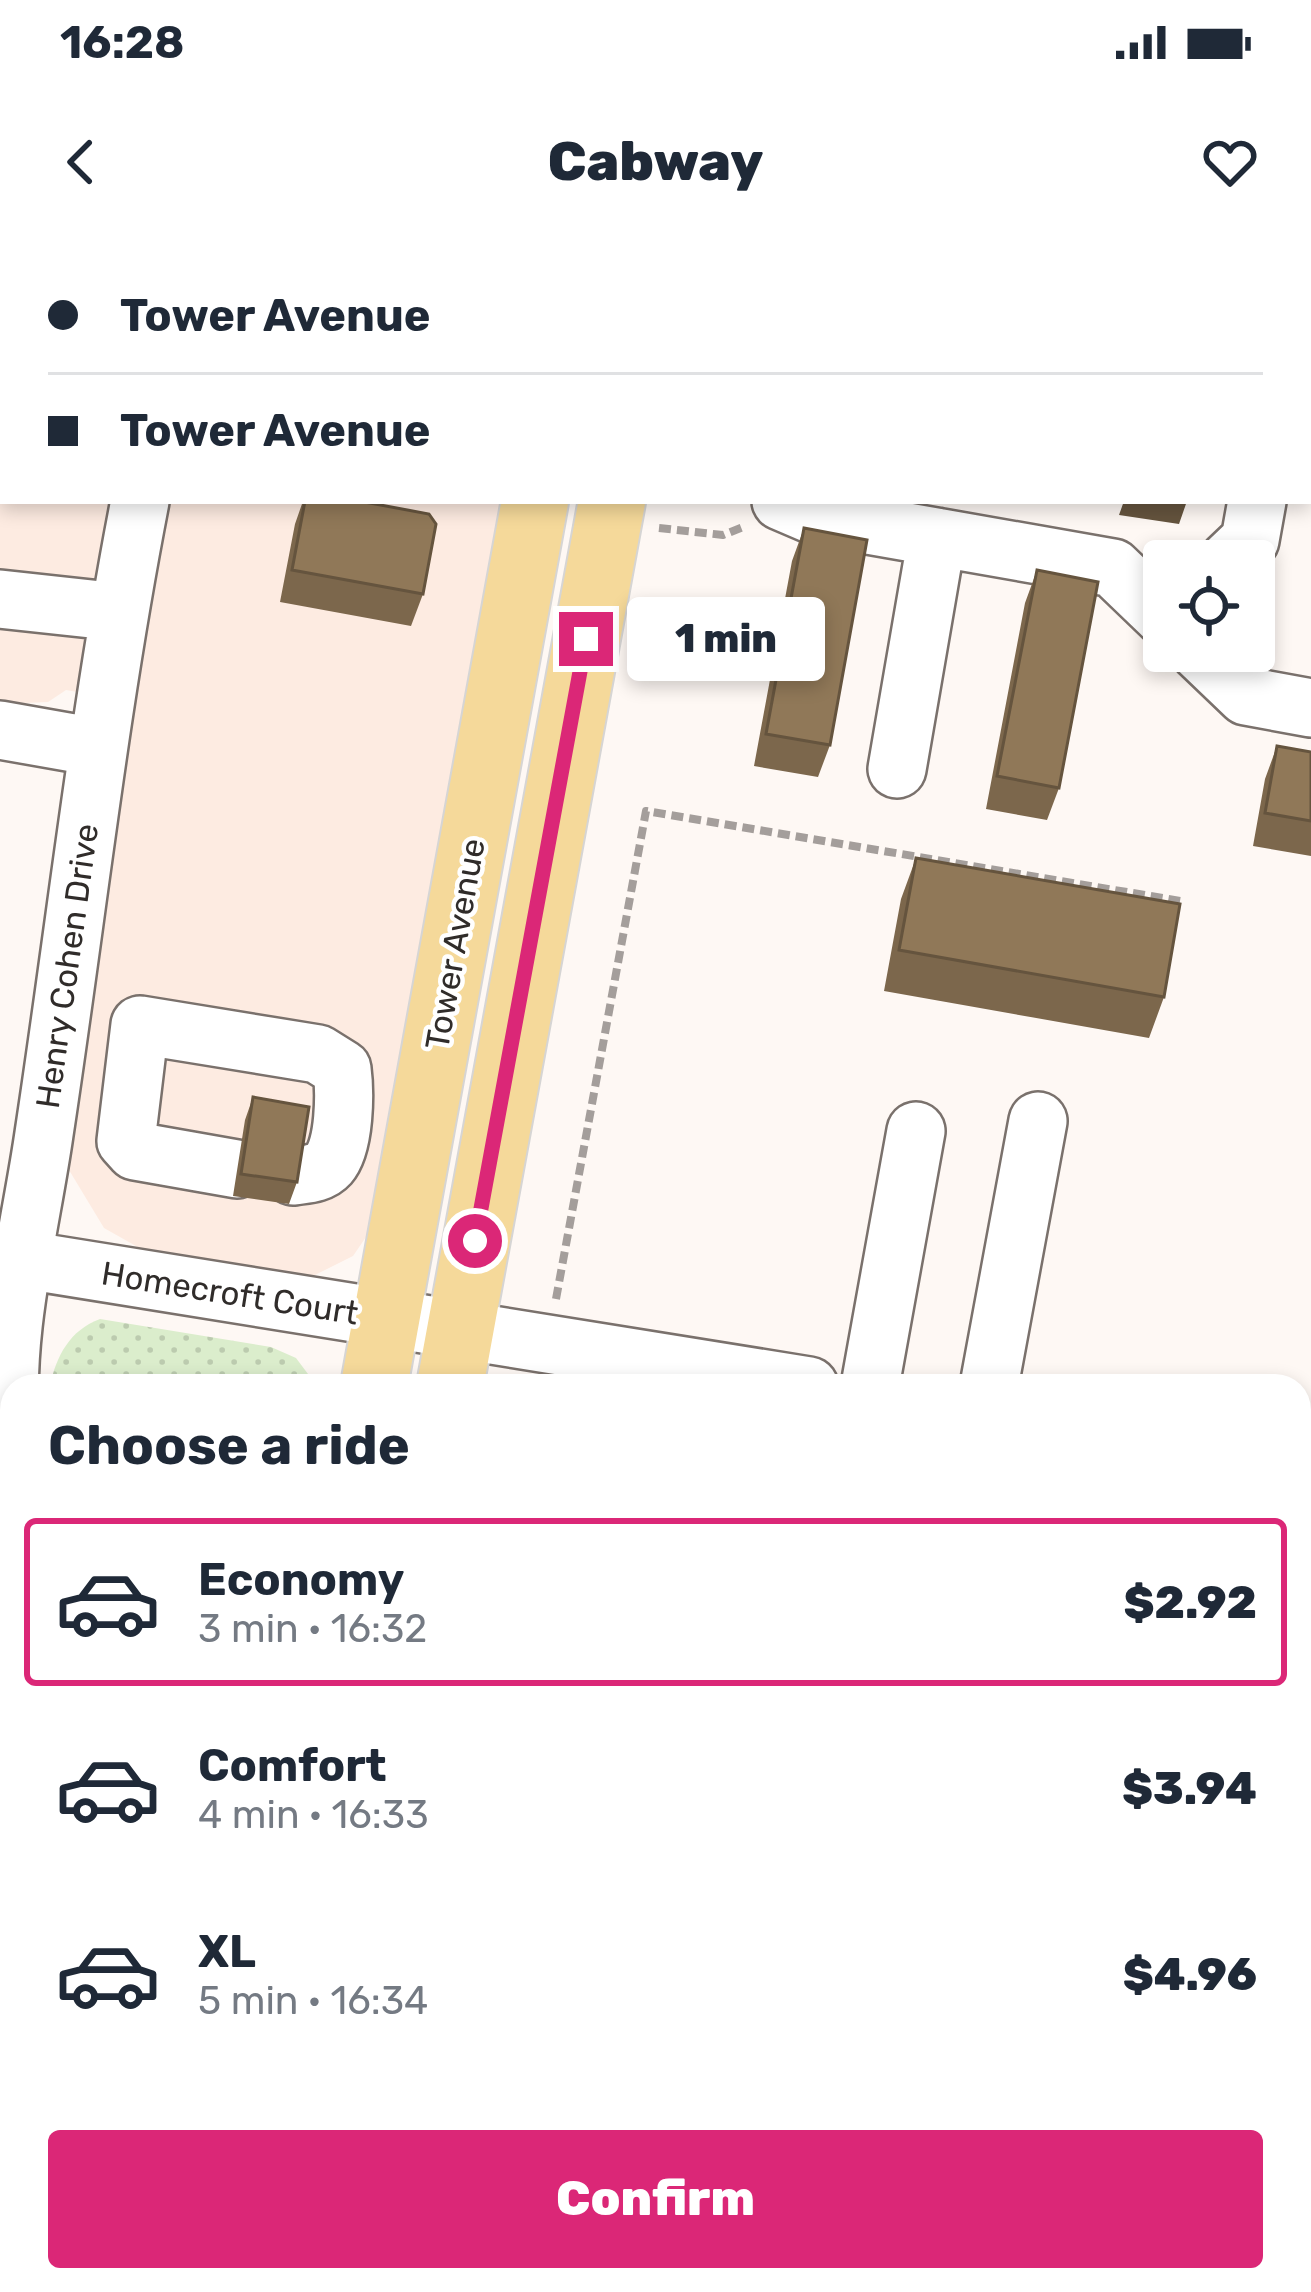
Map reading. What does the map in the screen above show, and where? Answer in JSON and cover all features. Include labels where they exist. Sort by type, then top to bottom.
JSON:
[{"type":"main road","name":"Tower Avenue","points":[[376,1374],[534,504]]},
{"type":"main road","points":[[455,1358],[628,513]]},
{"type":"street","name":"Henry Cohen Drive","points":[[9,1374],[12,1258],[61,1011],[96,747],[139,504]]},
{"type":"street","points":[[1250,540],[1257,504]]},
{"type":"street","points":[[768,509],[1113,568],[1143,597]]},
{"type":"street","points":[[897,769],[937,537]]},
{"type":"street","points":[[7,597],[119,612]]},
{"type":"street","points":[[1221,672],[1246,696],[1311,708]]},
{"type":"street","points":[[0,730],[96,747]]},
{"type":"street","points":[[61,1011],[318,1054],[342,1069],[335,1151],[315,1174],[293,1176]]},
{"type":"street","points":[[140,1025],[126,1142],[135,1151],[237,1169]]},
{"type":"street","points":[[991,1374],[1038,1121]]},
{"type":"street","points":[[872,1374],[916,1132]]},
{"type":"street","name":"Homecroft Court","points":[[12,1258],[386,1318],[455,1358],[657,1374]]},
{"type":"path","points":[[628,513],[723,535],[768,509]]},
{"type":"path","points":[[555,1306],[646,812],[1180,901]]},
{"type":"shaded area","points":[[0,504],[510,504],[377,1221],[353,1256],[313,1276],[143,1250],[104,1228],[69,1170],[63,1144],[129,701],[66,690],[48,702],[0,704]]},
{"type":"green space","points":[[100,1319],[271,1347],[296,1358],[308,1374],[53,1374],[66,1345]]},
{"type":"building","points":[[304,504],[375,504],[429,514],[436,524],[423,594],[292,570]]},
{"type":"building","points":[[804,528],[867,540],[830,745],[766,734]]},
{"type":"building","points":[[1037,570],[1098,582],[1059,788],[997,776]]},
{"type":"building","points":[[1277,746],[1311,752],[1311,821],[1265,813]]},
{"type":"building","points":[[916,858],[1180,904],[1164,997],[899,950]]},
{"type":"building","points":[[253,1097],[309,1107],[297,1182],[241,1174]]},
{"type":"route","points":[[475,1241],[586,639]]}]
